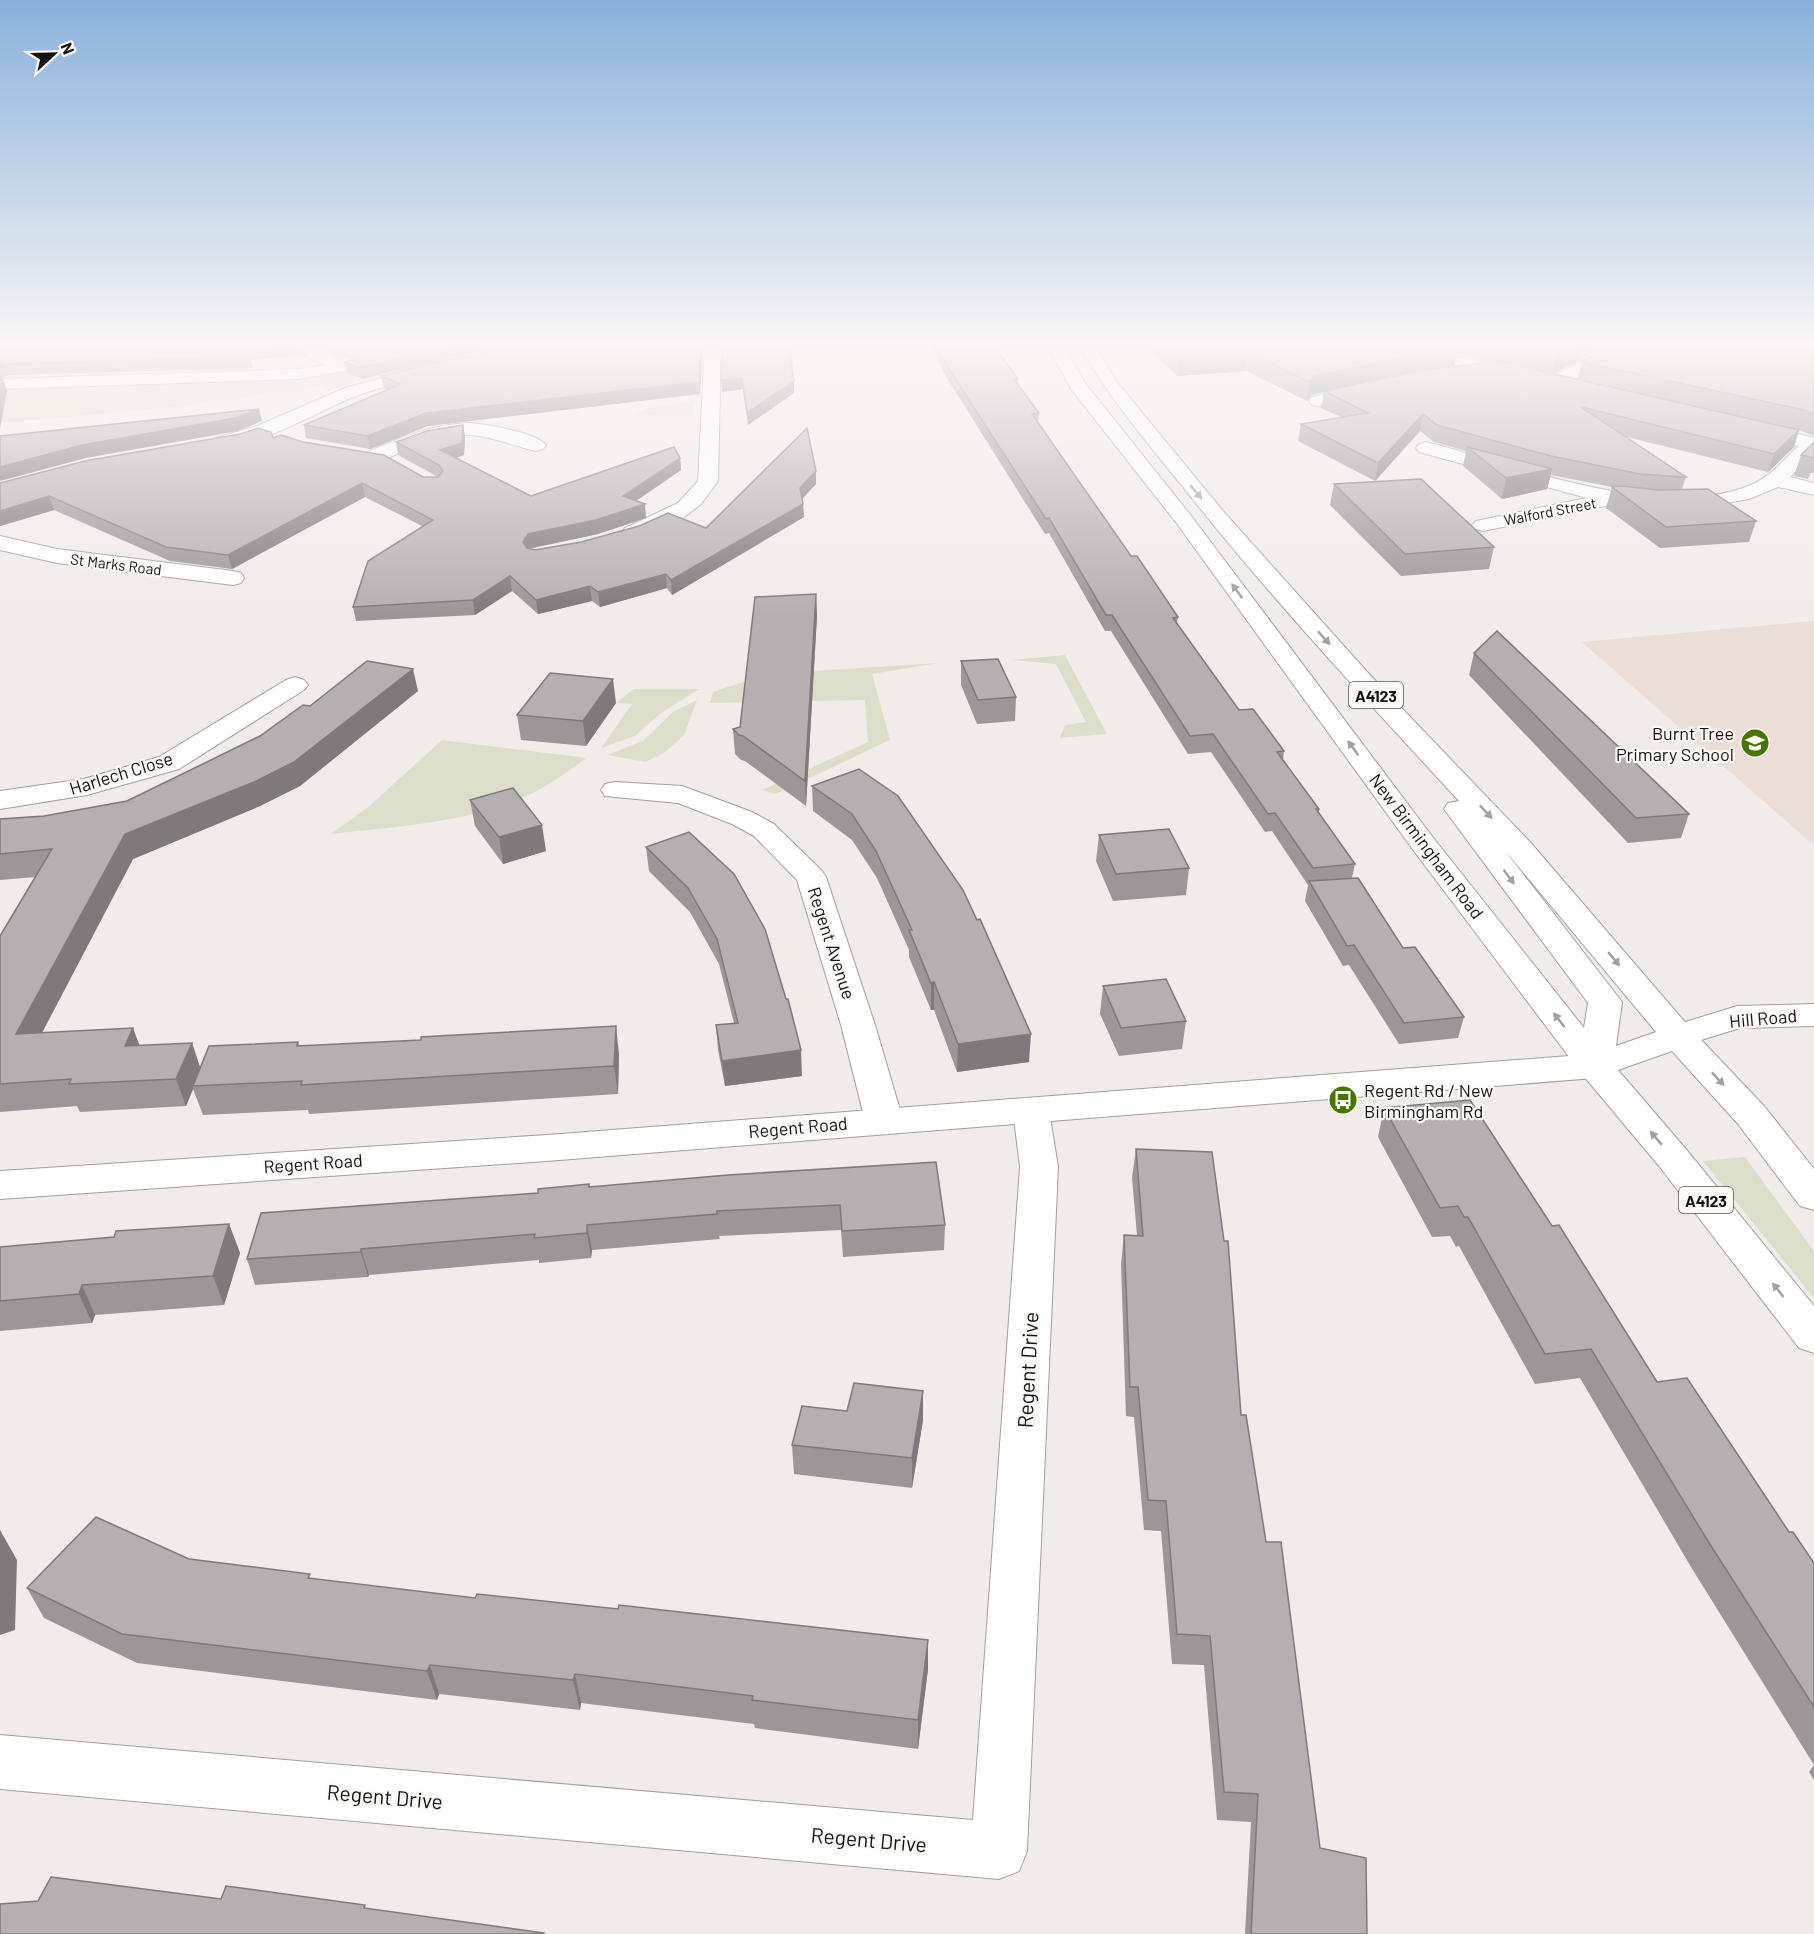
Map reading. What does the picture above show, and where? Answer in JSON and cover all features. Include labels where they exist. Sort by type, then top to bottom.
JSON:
[{"type":"main road","points":[[210,445],[252,434]]},
{"type":"main road","points":[[268,434],[289,441]]},
{"type":"main road","points":[[373,457],[419,436],[428,434]]},
{"type":"main road","points":[[507,434],[536,445]]},
{"type":"main road","points":[[612,541],[674,514],[690,504],[708,481],[710,434]]},
{"type":"main road","name":"New Birmingham Road","points":[[1117,434],[1154,480],[1421,841],[1595,1066],[1672,1157],[1814,1336]]},
{"type":"main road","name":"A4123","points":[[1151,434],[1216,515],[1360,679],[1519,848],[1678,1036],[1751,1115],[1814,1196]]},
{"type":"main road","name":"Walford Street","points":[[1426,448],[1617,498],[1669,501],[1721,499],[1742,495],[1775,480],[1811,444],[1781,434]]},
{"type":"main road","points":[[353,454],[400,465]]},
{"type":"main road","points":[[1775,480],[1814,489]]},
{"type":"main road","name":"Walford Street","points":[[1483,525],[1617,498]]},
{"type":"main road","name":"St Marks Road","points":[[0,543],[57,556],[233,578]]},
{"type":"main road","points":[[1360,679],[1605,1002],[1595,1066]]},
{"type":"main road","name":"Harlech Close","points":[[0,800],[87,787],[169,763],[295,685]]},
{"type":"main road","name":"Regent Avenue","points":[[615,790],[682,795],[742,818],[764,830],[812,877],[858,1025],[884,1120]]},
{"type":"main road","name":"Hill Road","points":[[1595,1066],[1737,1017],[1814,1015]]},
{"type":"main road","name":"Regent Road","points":[[0,1185],[547,1148],[1595,1066]]},
{"type":"main road","name":"Regent Drive","points":[[0,1761],[999,1851],[1040,1167],[1030,1111]]},
{"type":"shaded area","name":"Burnt Tree Primary School","points":[[1814,621],[1814,843],[1811,843],[1582,642]]},
{"type":"green space","points":[[1065,655],[1107,734],[1060,738],[1065,725],[1086,722],[1056,664],[1012,660]]},
{"type":"green space","points":[[939,663],[872,674],[890,740],[776,794],[762,790],[868,742],[865,700],[710,703],[713,692],[752,679],[782,673]]},
{"type":"green space","points":[[634,689],[699,689],[661,713],[635,736],[601,748],[632,704],[616,703]]},
{"type":"green space","points":[[697,700],[684,735],[665,752],[646,762],[607,755],[643,741],[673,712]]},
{"type":"green space","points":[[442,740],[587,758],[532,793],[479,813],[429,823],[331,834],[367,808]]},
{"type":"green space","points":[[1745,1157],[1814,1251],[1814,1298],[1703,1161]]},
{"type":"building","points":[[143,434],[82,445],[0,467],[0,436]]},
{"type":"building","points":[[239,434],[272,434],[273,438],[281,435],[303,442],[384,455],[423,477],[438,477],[443,471],[439,465],[396,442],[418,434],[462,434],[462,443],[440,450],[531,496],[674,447],[680,458],[623,496],[645,504],[596,520],[528,534],[523,542],[527,548],[535,550],[581,542],[639,526],[668,513],[706,528],[801,434],[808,434],[816,471],[800,488],[803,504],[671,580],[666,574],[598,592],[590,586],[536,600],[510,576],[473,600],[353,607],[368,561],[433,520],[362,483],[228,555],[166,547],[49,496],[0,511],[0,483],[85,461]]},
{"type":"building","points":[[991,434],[1046,434],[1131,556],[1137,556],[1178,617],[1173,618],[1239,710],[1253,709],[1284,751],[1277,752],[1319,809],[1316,809],[1355,864],[1313,868],[1275,813],[1268,814],[1213,734],[1190,736],[1112,615],[1106,615],[1049,518],[1046,519]]},
{"type":"building","points":[[1321,434],[1404,434],[1378,463]]},
{"type":"building","points":[[1471,434],[1622,434],[1686,477],[1640,474],[1551,456]]},
{"type":"building","points":[[1693,434],[1795,434],[1774,454]]},
{"type":"building","points":[[1814,442],[1814,458],[1801,455]]},
{"type":"building","points":[[1467,447],[1552,469],[1506,478]]},
{"type":"building","points":[[1421,479],[1494,547],[1405,554],[1334,484]]},
{"type":"building","points":[[1612,487],[1659,490],[1708,489],[1756,521],[1666,527]]},
{"type":"building","points":[[816,594],[805,781],[733,729],[740,727],[755,597]]},
{"type":"building","points":[[1497,631],[1689,814],[1636,818],[1474,653]]},
{"type":"building","points":[[998,659],[1016,697],[978,700],[961,661]]},
{"type":"building","points":[[367,661],[413,669],[294,762],[254,782],[125,834],[16,1034],[133,1028],[125,1046],[192,1043],[176,1079],[69,1084],[71,1079],[0,1084],[0,936],[52,849],[0,854],[0,819],[44,816],[127,801],[260,736],[303,705],[310,706]]},
{"type":"building","points":[[550,673],[613,679],[583,721],[517,715]]},
{"type":"building","points":[[859,769],[898,796],[963,890],[977,920],[980,919],[1031,1034],[958,1044],[934,982],[931,983],[909,930],[912,930],[876,851],[852,814],[812,786]]},
{"type":"building","points":[[513,788],[542,825],[499,837],[470,800]]},
{"type":"building","points":[[1169,829],[1189,868],[1116,874],[1099,835]]},
{"type":"building","points":[[689,832],[734,874],[765,929],[786,999],[788,999],[801,1050],[722,1061],[716,1025],[738,1023],[717,939],[688,888],[646,847]]},
{"type":"building","points":[[1358,878],[1403,948],[1415,947],[1464,1017],[1404,1023],[1354,945],[1347,946],[1309,881]]},
{"type":"building","points":[[1166,979],[1186,1021],[1121,1028],[1103,986]]},
{"type":"building","points":[[616,1026],[614,1066],[301,1085],[302,1081],[193,1086],[209,1046],[298,1042],[297,1046],[421,1040],[421,1037]]},
{"type":"building","points":[[1470,1100],[1552,1226],[1559,1225],[1657,1382],[1687,1378],[1789,1532],[1793,1532],[1814,1563],[1814,1707],[1706,1538],[1591,1349],[1545,1354],[1468,1217],[1464,1217],[1458,1206],[1440,1208],[1384,1108]]},
{"type":"building","points":[[1136,1149],[1212,1152],[1224,1241],[1228,1241],[1241,1415],[1246,1415],[1266,1542],[1281,1542],[1320,1848],[1366,1858],[1367,1934],[1251,1934],[1258,1794],[1224,1792],[1210,1636],[1177,1634],[1166,1501],[1148,1500],[1138,1387],[1130,1387],[1124,1235],[1143,1236]]},
{"type":"building","points":[[936,1162],[945,1225],[842,1231],[840,1205],[717,1211],[717,1214],[587,1225],[587,1233],[534,1238],[535,1234],[361,1249],[361,1252],[247,1259],[261,1213],[538,1193],[538,1189],[589,1184],[589,1187],[728,1175]]},
{"type":"building","points":[[229,1224],[213,1276],[82,1285],[79,1294],[0,1301],[0,1247],[114,1237],[116,1231]]},
{"type":"building","points":[[854,1383],[923,1391],[912,1458],[792,1445],[802,1406],[847,1411]]},
{"type":"building","points":[[96,1517],[189,1559],[310,1574],[308,1578],[475,1598],[477,1594],[618,1609],[619,1605],[928,1640],[918,1720],[752,1700],[753,1696],[575,1674],[573,1680],[430,1665],[427,1671],[122,1634],[27,1588]]},
{"type":"building","points":[[51,1877],[221,1899],[226,1886],[544,1933],[0,1934],[0,1904],[38,1901]]},
{"type":"place","name":"Burnt Tree Primary School","points":[[1755,743]]},
{"type":"place","name":"Regent Rd / New Birmingham Rd","points":[[1343,1100]]}]
